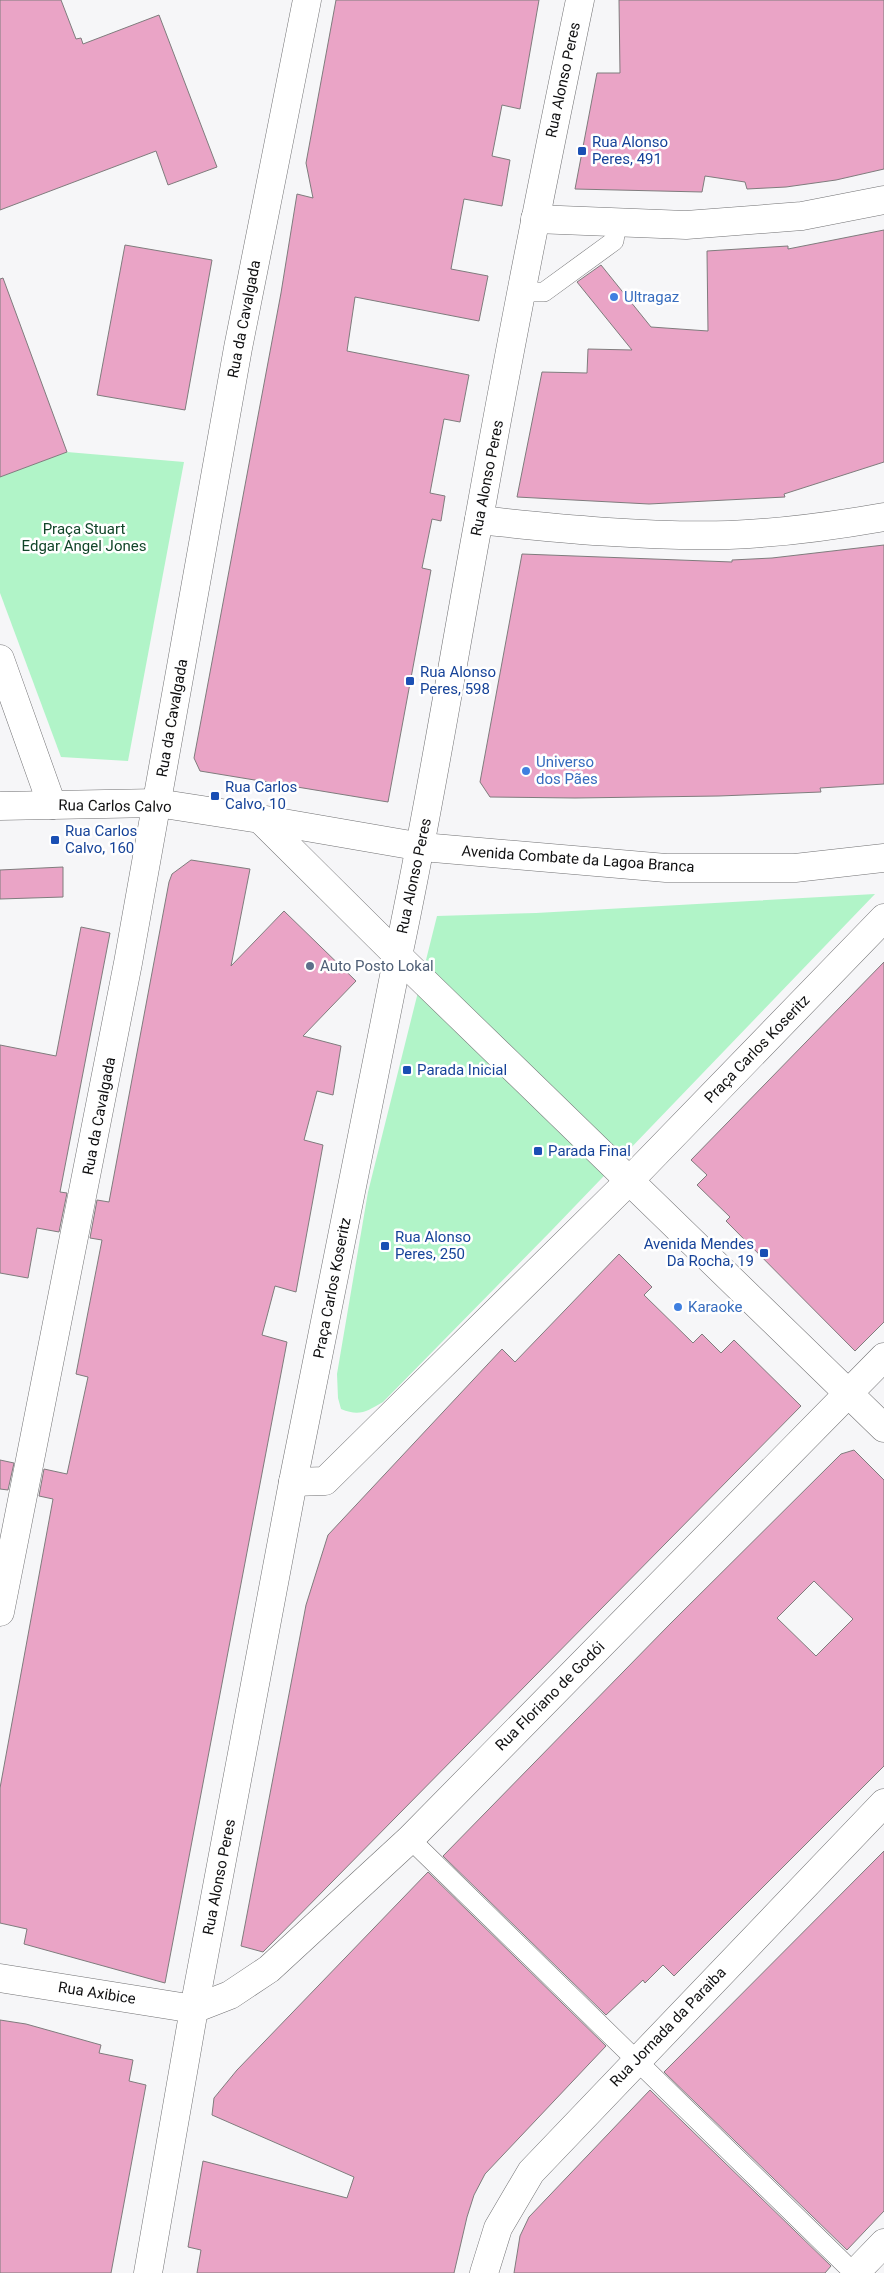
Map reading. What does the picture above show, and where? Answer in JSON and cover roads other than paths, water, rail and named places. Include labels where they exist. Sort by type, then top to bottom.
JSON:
[{"type":"street","name":"Rua da Cavalgada","points":[[0,1612],[125,983],[238,348],[307,0]]},
{"type":"street","name":"Rua Alonso Peres","points":[[398,956],[422,847],[478,520],[535,219],[580,0]]},
{"type":"street","points":[[535,219],[686,225],[802,216],[884,200]]},
{"type":"street","points":[[478,520],[613,533],[729,534],[826,527],[884,517]]},
{"type":"street","points":[[0,659],[52,805]]},
{"type":"street","name":"Rua Carlos Calvo","points":[[0,806],[157,803],[422,847]]},
{"type":"street","points":[[260,819],[398,956],[884,1428]]},
{"type":"street","name":"Avenida Combate da Lagoa Branca","points":[[422,847],[666,868],[795,868],[884,858]]},
{"type":"street","name":"Praça Carlos Koseritz","points":[[398,956],[293,1482],[325,1481],[630,1180],[884,918]]},
{"type":"street","name":"Rua Floriano de Godói","points":[[194,2009],[230,1995],[270,1969],[410,1838],[884,1357]]},
{"type":"street","name":"Rua Alonso Peres","points":[[148,2273],[194,2009],[293,1482]]},
{"type":"street","name":"Rua Jornada da Paraiba","points":[[484,2273],[498,2228],[531,2172],[884,1803]]},
{"type":"street","name":"Rua Axibice","points":[[0,1978],[194,2009]]},
{"type":"street","points":[[854,2273],[884,2243]]},
{"type":"lane","points":[[522,292],[544,292],[614,241],[617,222]]},
{"type":"lane","points":[[410,1838],[854,2273]]},
{"type":"place","name":"Rua Alonso Peres, 491","points":[[582,151]]},
{"type":"place","name":"Ultragaz","points":[[614,297]]},
{"type":"place","name":"Rua Alonso Peres, 598","points":[[410,681]]},
{"type":"place","name":"Universo dos Pães","points":[[526,771]]},
{"type":"place","name":"Rua Carlos Calvo, 10","points":[[215,796]]},
{"type":"place","name":"Rua Carlos Calvo, 160","points":[[55,840]]},
{"type":"place","name":"Auto Posto Lokal","points":[[310,966]]},
{"type":"place","name":"Parada Inicial","points":[[407,1070]]},
{"type":"place","name":"Parada Final","points":[[538,1151]]},
{"type":"place","name":"Rua Alonso Peres, 250","points":[[385,1246]]},
{"type":"place","name":"Avenida Mendes Da Rocha, 19","points":[[764,1253]]},
{"type":"place","name":"Karaoke","points":[[678,1307]]},
{"type":"park label","name":"Praça Stuart Edgar Angel Jones","points":[[84,538]]}]
